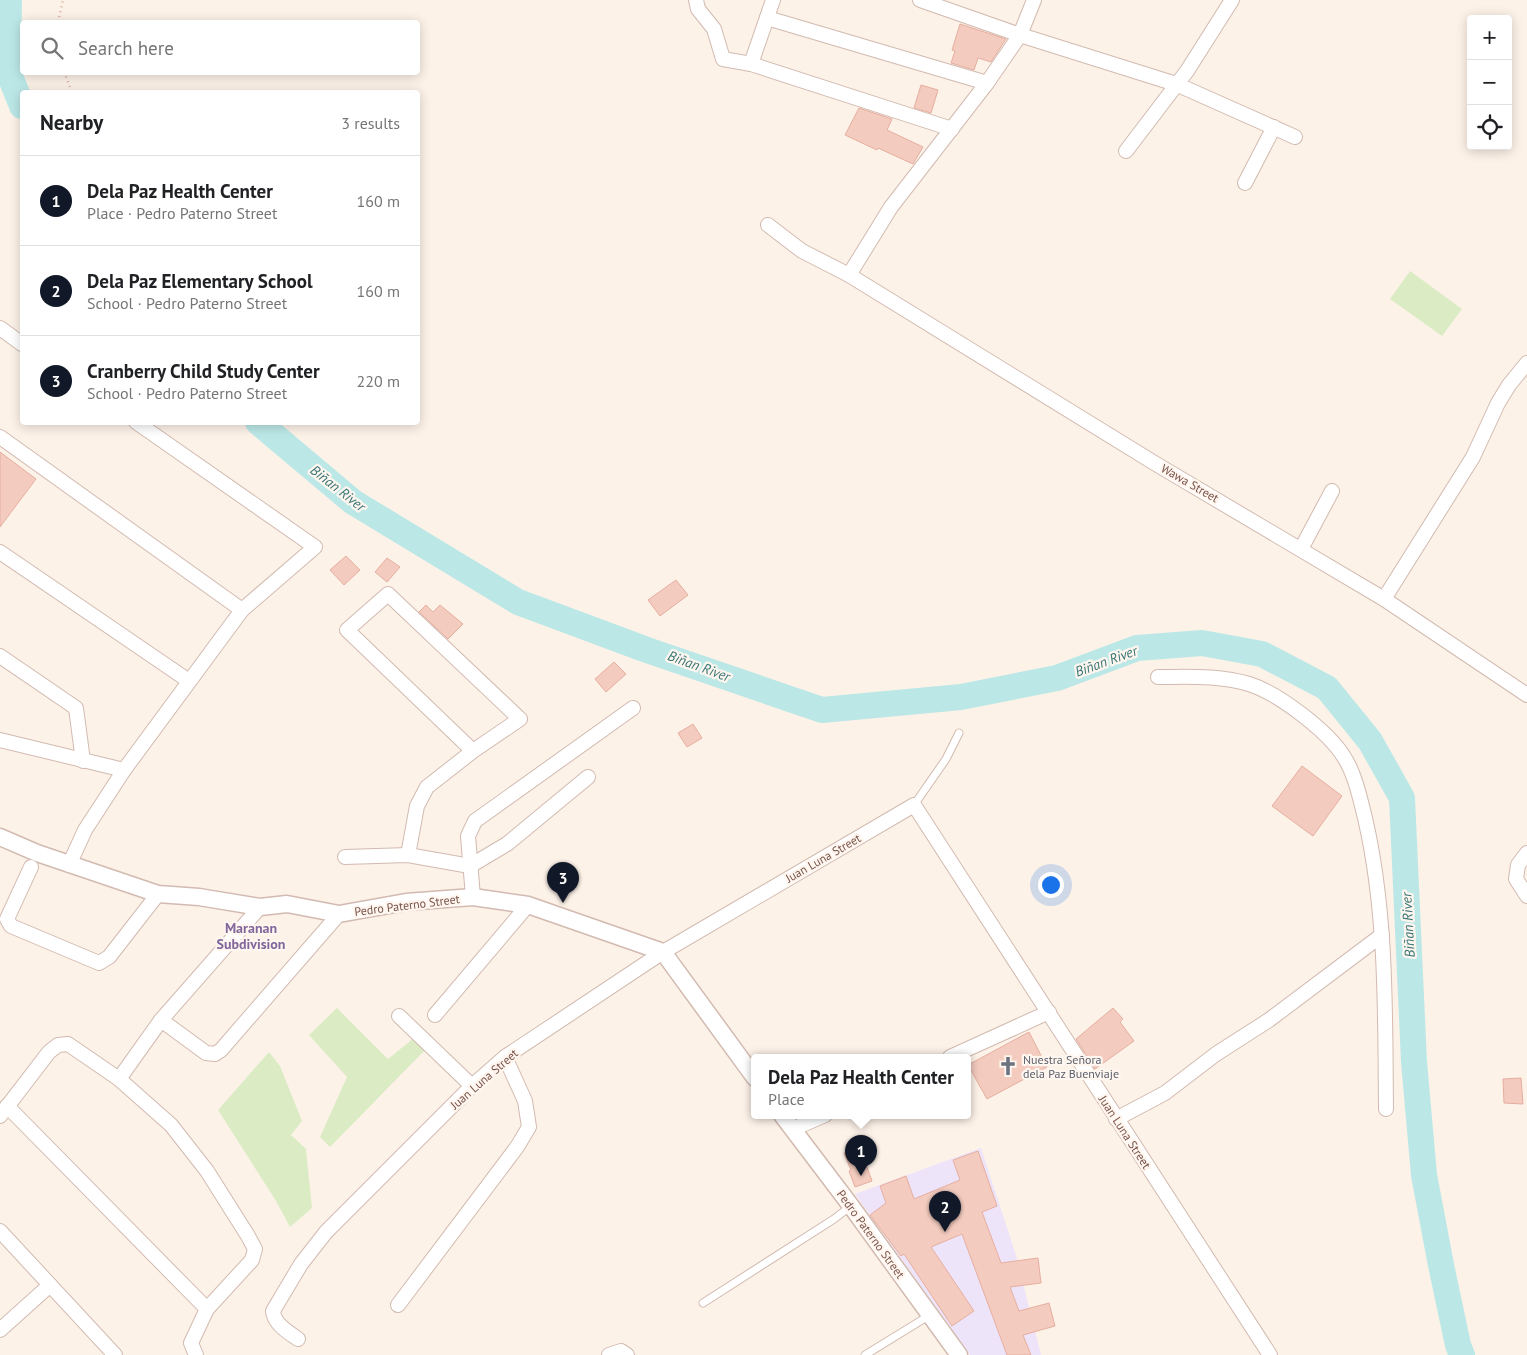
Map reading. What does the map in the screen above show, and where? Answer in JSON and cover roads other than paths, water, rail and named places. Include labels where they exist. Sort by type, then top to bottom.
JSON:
[{"type":"street","points":[[696,0],[698,9],[714,29],[723,59],[752,64],[952,129]]},
{"type":"street","points":[[752,64],[773,0]]},
{"type":"street","points":[[920,0],[1176,84],[1295,137]]},
{"type":"street","points":[[849,276],[891,207],[987,84],[1020,34],[1034,0]]},
{"type":"street","points":[[1126,151],[1187,71],[1232,0]]},
{"type":"street","points":[[767,18],[987,84]]},
{"type":"street","points":[[1245,183],[1274,127]]},
{"type":"street","name":"Wawa Street","points":[[768,225],[802,251],[849,276],[1148,459],[1384,599],[1527,695]]},
{"type":"street","points":[[0,328],[20,343]]},
{"type":"street","points":[[1384,599],[1472,457],[1509,385],[1527,363]]},
{"type":"street","points":[[69,865],[85,830],[124,770],[242,610],[315,547],[140,425]]},
{"type":"street","points":[[0,437],[242,610]]},
{"type":"street","points":[[1301,549],[1332,490]]},
{"type":"street","points":[[0,552],[189,681]]},
{"type":"street","points":[[408,855],[417,806],[427,787],[473,751],[520,719],[388,594],[347,630],[473,751]]},
{"type":"street","points":[[0,656],[76,708],[83,761]]},
{"type":"street","points":[[1158,677],[1214,677],[1250,684],[1267,692],[1322,730],[1345,757],[1359,794],[1368,833],[1382,935],[1386,1109]]},
{"type":"street","points":[[473,897],[468,836],[475,821],[633,708]]},
{"type":"street","points":[[0,740],[124,770]]},
{"type":"street","points":[[345,857],[408,855],[470,866],[490,856],[507,844],[588,777]]},
{"type":"street","name":"Juan Luna Street","points":[[298,1339],[279,1325],[272,1313],[301,1264],[326,1232],[472,1086],[505,1057],[663,952],[914,805],[1270,1355]]},
{"type":"street","name":"Pedro Paterno Street","points":[[0,837],[69,865],[158,894],[199,897],[260,907],[288,904],[339,914],[406,902],[473,897],[528,905],[663,952]]},
{"type":"street","points":[[1527,853],[1518,865],[1516,879],[1521,890],[1527,896]]},
{"type":"street","points":[[30,867],[8,919],[11,926],[98,963],[109,957],[158,894]]},
{"type":"street","points":[[435,1015],[528,905]]},
{"type":"street","points":[[119,1079],[161,1020],[260,907]]},
{"type":"street","points":[[161,1020],[206,1053],[215,1054],[221,1050],[339,914]]},
{"type":"street","points":[[1116,1119],[1165,1093],[1216,1054],[1269,1020],[1382,935]]},
{"type":"street","points":[[663,952],[751,1073]]},
{"type":"street","points":[[957,1054],[1049,1012]]},
{"type":"street","points":[[399,1016],[472,1086]]},
{"type":"street","points":[[196,1355],[191,1343],[207,1309],[252,1260],[255,1249],[207,1172],[171,1125],[119,1079],[68,1044],[58,1045],[50,1052],[4,1111],[207,1309]]},
{"type":"street","points":[[398,1305],[517,1147],[529,1127],[525,1102],[505,1057]]},
{"type":"street","name":"Pedro Paterno Street","points":[[785,1119],[851,1206],[959,1355]]},
{"type":"street","points":[[793,1130],[816,1119]]},
{"type":"street","points":[[1,1233],[50,1285],[106,1352]]},
{"type":"street","points":[[0,1330],[50,1285]]},
{"type":"street","points":[[609,1355],[621,1351],[627,1355]]},
{"type":"lane","points":[[914,805],[946,760],[959,732]]},
{"type":"lane","points":[[704,1303],[851,1206]]},
{"type":"lane","points":[[865,1355],[930,1314]]},
{"type":"waterway","name":"Biñan River","points":[[9,0],[8,71],[20,101]]},
{"type":"waterway","name":"Biñan River","points":[[262,425],[353,502],[518,602],[647,650],[822,710],[961,697],[1057,678],[1137,648],[1202,643],[1262,654],[1327,688],[1370,741],[1402,798],[1414,1062],[1424,1175],[1441,1265],[1458,1345],[1462,1355]]},
{"type":"place","name":"Cranberry Child Study Center","points":[[563,903]]},
{"type":"place","name":"Nuestra Señora dela Paz Buenviaje","points":[[1008,1066]]},
{"type":"place","name":"Dela Paz Health Center","points":[[861,1176]]},
{"type":"place","name":"Dela Paz Elementary School","points":[[945,1232]]},
{"type":"district","name":"Maranan Subdivision","points":[[251,936]]}]
